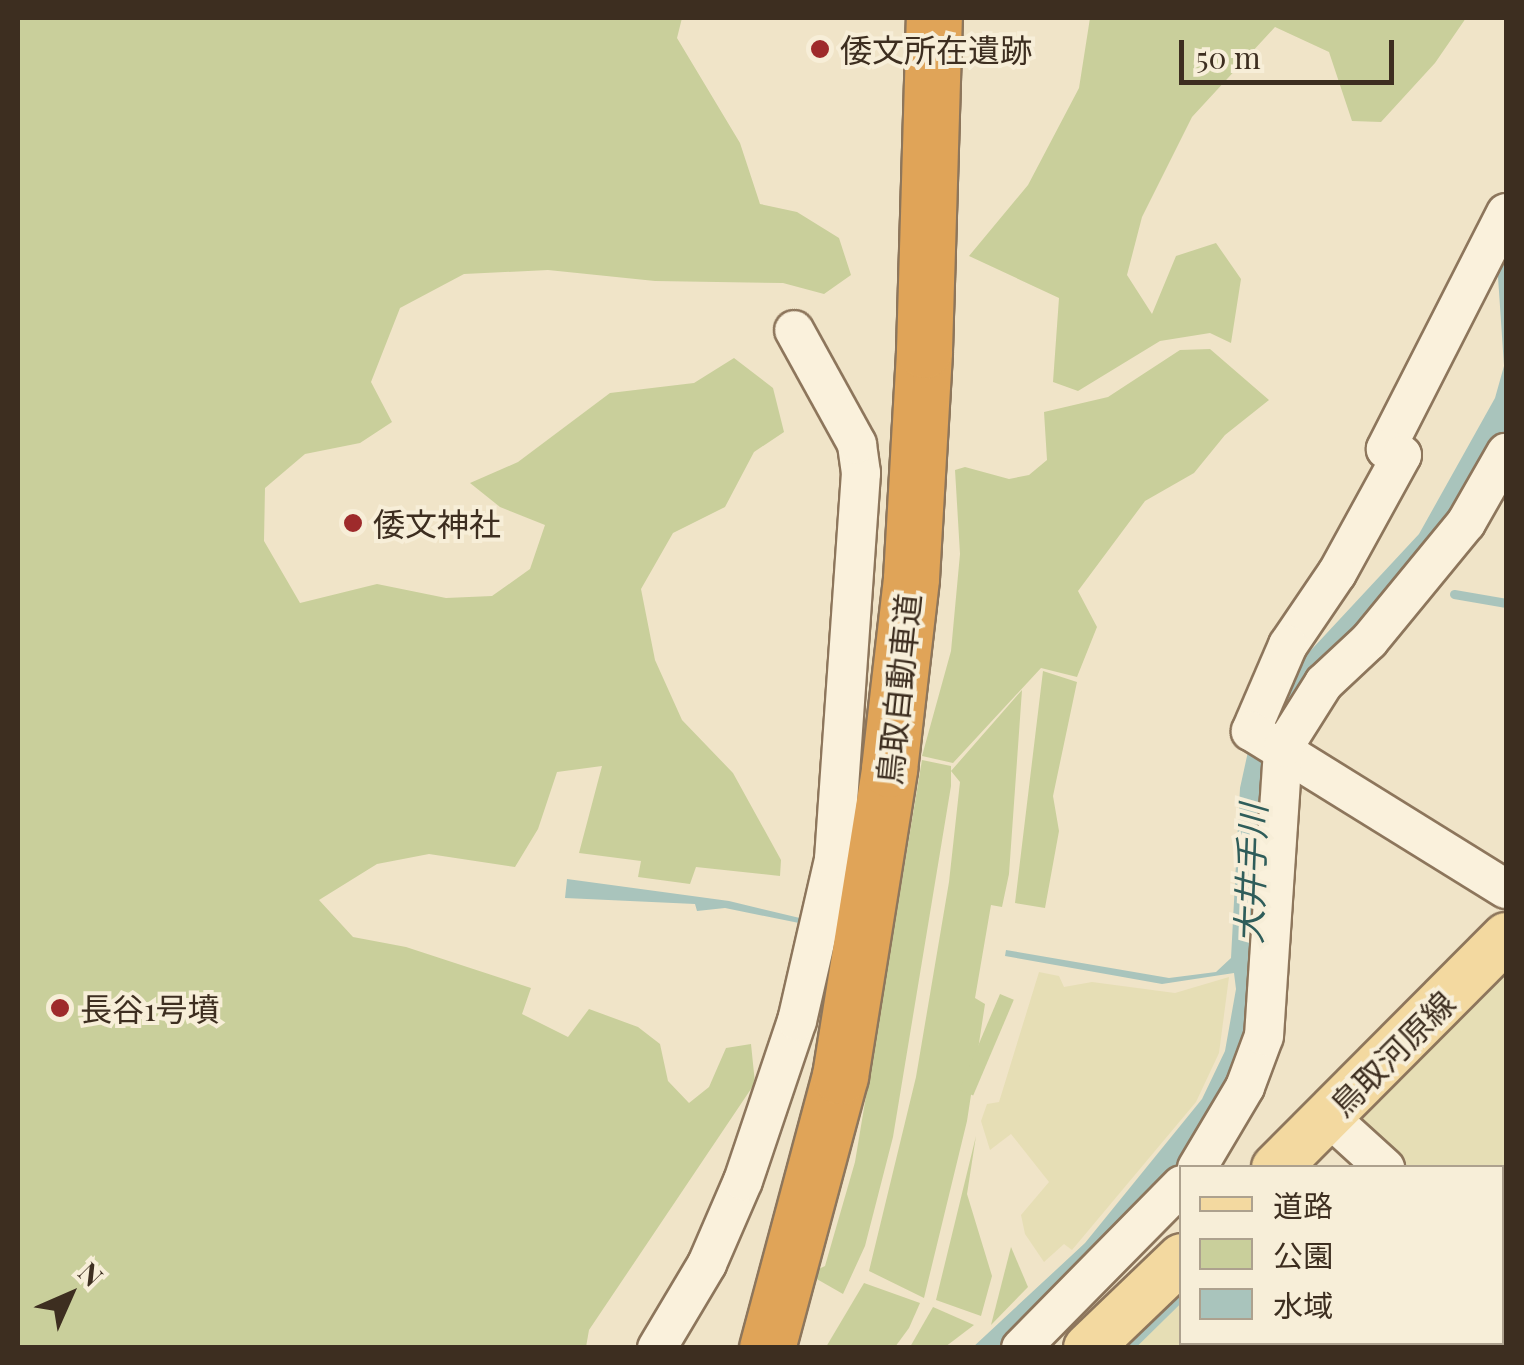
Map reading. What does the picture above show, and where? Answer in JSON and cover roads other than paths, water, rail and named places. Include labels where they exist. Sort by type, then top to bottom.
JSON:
[{"type":"highway","name":"鳥取自動車道","points":[[747,1348],[808,1127],[850,914],[890,573],[912,18]]},
{"type":"highway","name":"鳥取自動車道","points":[[767,1348],[840,1076],[890,769],[918,464],[934,18]]},
{"type":"main road","name":"鳥取河原線","points":[[1279,1165],[1506,937]]},
{"type":"main road","points":[[1088,1348],[1179,1261]]},
{"type":"street","points":[[1506,213],[1386,448],[1402,455],[1258,706],[1251,730],[1506,889]]},
{"type":"street","points":[[657,1348],[707,1264],[743,1182],[797,1021],[834,859],[860,473],[857,444],[794,330]]},
{"type":"street","points":[[1199,1165],[1245,1087],[1264,1036],[1283,748],[1324,682],[1435,564],[1506,453]]},
{"type":"street","points":[[1329,1116],[1382,1165]]},
{"type":"street","points":[[1020,1348],[1179,1188]]},
{"type":"water","name":"大井手川","points":[[1506,230],[1506,432],[1479,484],[1311,681],[1253,1030],[1189,1163],[1179,1165],[1179,1173],[1010,1347],[972,1348],[1085,1243],[1202,1099],[1225,1051],[1236,989],[1234,973],[1162,984],[1005,956],[1006,950],[1169,978],[1216,972],[1231,958],[1240,788],[1251,738],[1299,663],[1419,534],[1495,398],[1504,366],[1497,262]]},
{"type":"water","points":[[567,879],[729,901],[804,919],[804,924],[725,908],[697,911],[695,904],[565,898]]},
{"type":"waterway","points":[[1454,594],[1506,603]]},
{"type":"waterway","points":[[1128,1348],[1179,1298]]},
{"type":"place","name":"倭文所在遺跡","points":[[820,49]]},
{"type":"place","name":"倭文神社","points":[[353,523]]},
{"type":"place","name":"長谷1号墳","points":[[60,1008]]}]
